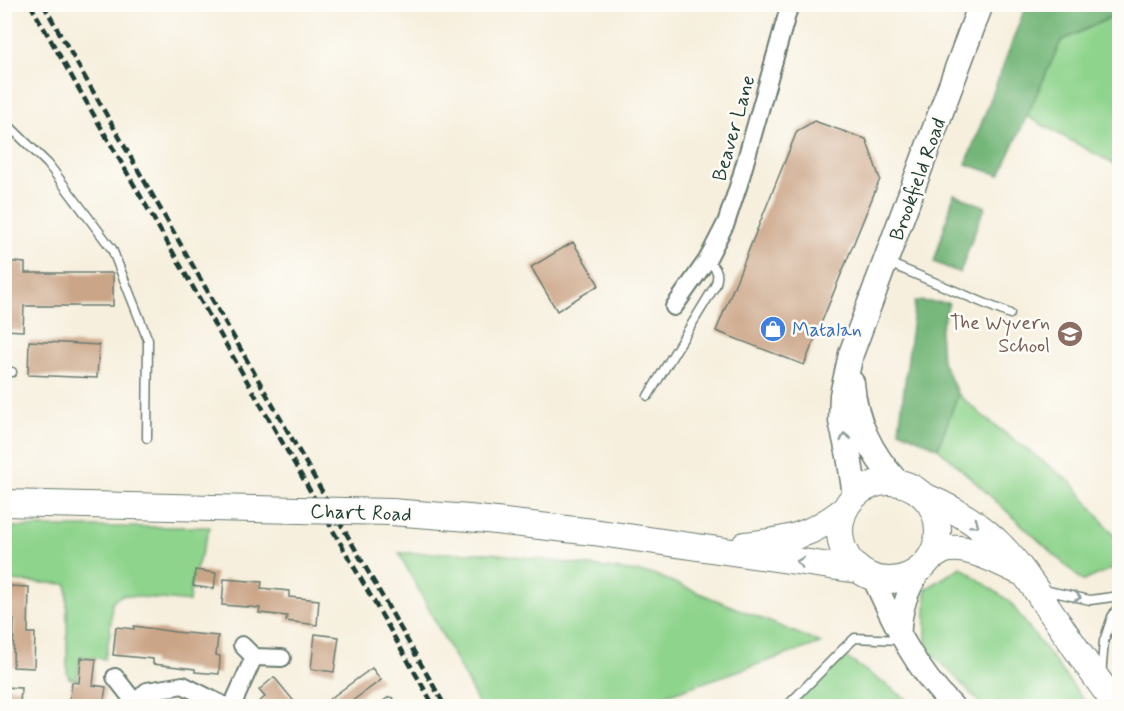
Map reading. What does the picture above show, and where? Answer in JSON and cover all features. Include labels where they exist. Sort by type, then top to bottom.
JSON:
[{"type":"main road","name":"Brookfield Road","points":[[850,502],[849,456],[841,421],[842,395],[851,354],[981,4]]},
{"type":"main road","name":"Brookfield Road","points":[[851,354],[852,390],[861,424],[883,467],[897,482]]},
{"type":"main road","points":[[1029,581],[993,560],[955,549],[945,550],[912,575],[903,579],[883,580],[866,574],[850,562],[841,542],[841,519],[850,502],[864,488],[886,482],[907,485],[924,496],[952,508],[994,539],[1010,556],[1029,581],[1117,706]]},
{"type":"main road","points":[[924,496],[936,514],[939,536],[936,547],[926,563]]},
{"type":"main road","name":"Chart Road","points":[[715,548],[798,536],[831,520],[850,502]]},
{"type":"main road","name":"Chart Road","points":[[4,503],[391,512],[469,518],[715,548],[866,574]]},
{"type":"street","name":"Beaver Lane","points":[[674,307],[707,260],[726,223],[790,4]]},
{"type":"street","points":[[902,636],[900,619],[905,600],[913,581],[926,563]]},
{"type":"street","points":[[866,574],[926,678],[953,706]]},
{"type":"street","points":[[242,645],[254,657],[282,658]]},
{"type":"street","points":[[232,706],[254,657]]},
{"type":"street","points":[[115,677],[129,695],[134,706],[147,691],[183,685],[225,706]]},
{"type":"lane","points":[[4,121],[48,164],[112,249],[148,340],[147,438]]},
{"type":"lane","points":[[648,396],[715,286],[718,278],[716,268],[707,260]]},
{"type":"lane","points":[[886,262],[1010,314]]},
{"type":"lane","points":[[1029,581],[1090,600],[1119,596]]},
{"type":"lane","points":[[1101,685],[1104,640],[1119,604]]},
{"type":"lane","points":[[787,706],[855,638],[902,636]]},
{"type":"green space","points":[[1026,5],[1119,5],[1119,20],[1111,17],[1061,41],[1000,175],[966,164]]},
{"type":"green space","points":[[1112,17],[1119,20],[1119,167],[1026,116],[1061,41]]},
{"type":"green space","points":[[954,194],[986,207],[960,273],[934,262]]},
{"type":"green space","points":[[915,301],[949,303],[940,331],[942,361],[958,394],[938,448],[899,430]]},
{"type":"green space","points":[[958,394],[985,418],[1073,484],[1119,542],[1119,566],[1083,581],[938,448]]},
{"type":"green space","points":[[5,527],[210,527],[191,585],[189,602],[122,595],[112,602],[105,659],[81,656],[77,680],[69,678],[67,672],[67,584],[5,581]]},
{"type":"green space","points":[[399,553],[491,553],[653,574],[821,643],[637,705],[480,706]]},
{"type":"green space","points":[[961,567],[1009,601],[1088,706],[983,706],[926,647],[926,589]]},
{"type":"green space","points":[[844,656],[917,706],[788,706]]},
{"type":"building","points":[[814,121],[866,139],[880,179],[804,365],[716,331],[797,131]]},
{"type":"building","points":[[573,242],[599,285],[557,311],[531,267]]},
{"type":"building","points":[[4,261],[25,263],[25,273],[113,273],[113,306],[24,306],[23,331],[4,330]]},
{"type":"building","points":[[29,341],[99,345],[97,378],[28,375]]},
{"type":"building","points":[[195,570],[216,573],[214,589],[193,586]]},
{"type":"building","points":[[224,579],[262,582],[261,588],[289,591],[289,597],[319,600],[317,625],[286,621],[287,616],[259,613],[260,608],[222,605]]},
{"type":"building","points":[[7,586],[29,587],[28,633],[35,633],[34,668],[13,667],[14,620],[6,620]]},
{"type":"building","points":[[134,626],[218,636],[216,655],[220,656],[219,674],[153,664],[153,659],[113,655],[116,627],[134,629]]},
{"type":"building","points":[[315,634],[339,637],[334,672],[311,669]]},
{"type":"building","points":[[81,658],[96,659],[93,685],[106,687],[103,706],[69,706],[72,682],[79,683]]},
{"type":"building","points":[[372,668],[381,680],[345,706],[320,706]]},
{"type":"building","points":[[274,677],[293,700],[285,706],[253,706],[265,697],[259,690]]},
{"type":"building","points":[[4,687],[21,688],[20,704],[4,704]]},
{"type":"railway","points":[[30,4],[434,706]]},
{"type":"railway","points":[[43,4],[445,706]]},
{"type":"place","name":"Matalan","points":[[773,329]]},
{"type":"place","name":"The Wyvern School","points":[[1070,334]]}]
